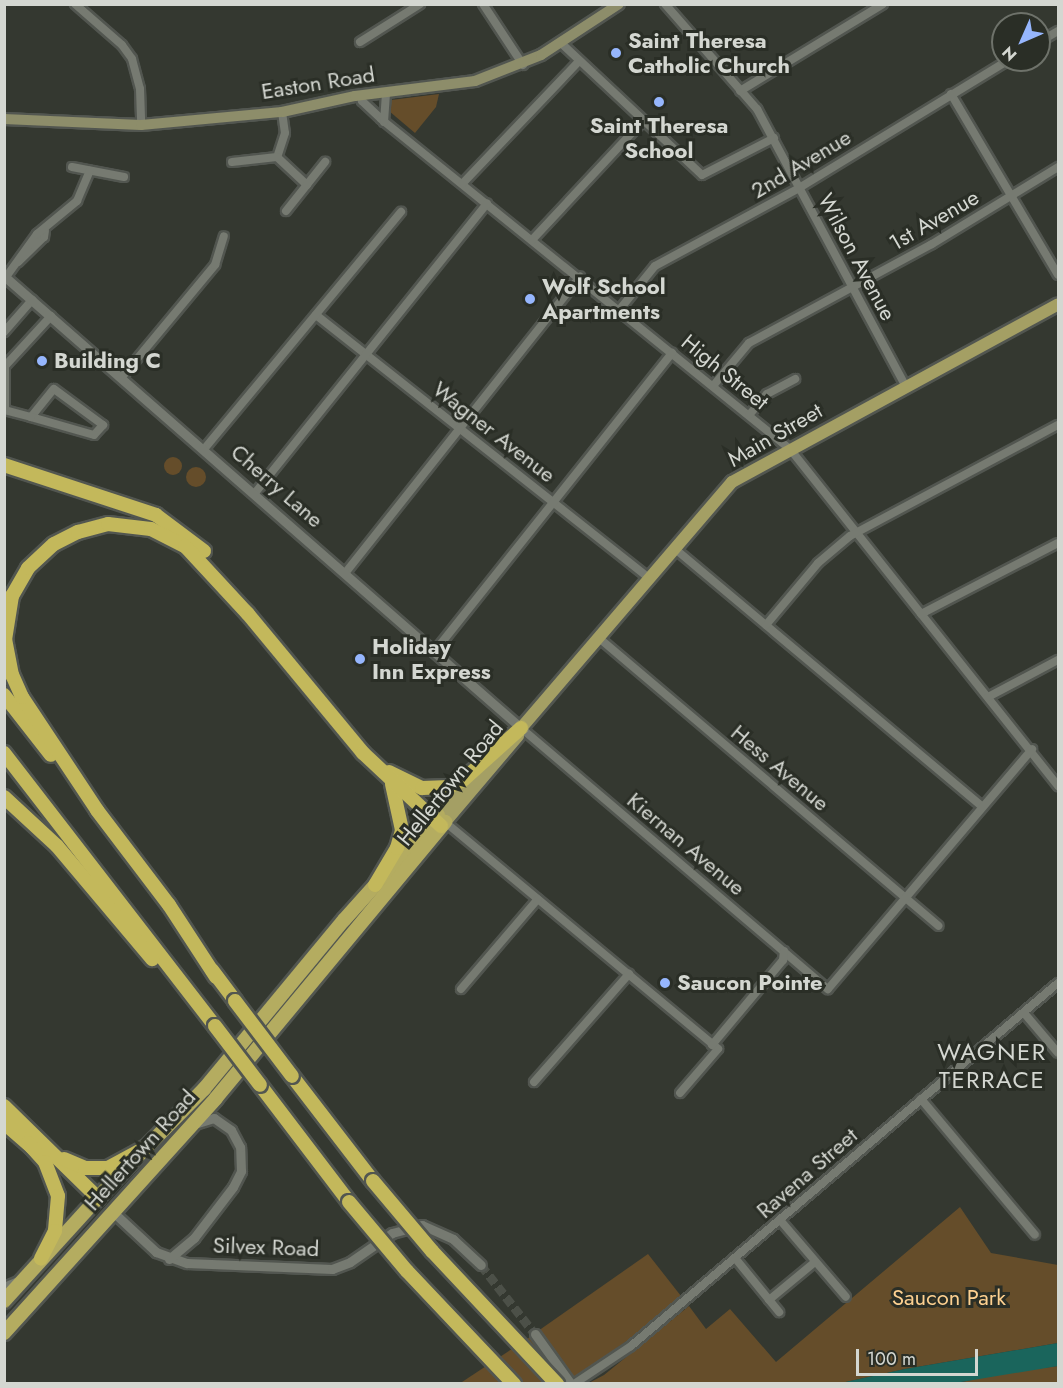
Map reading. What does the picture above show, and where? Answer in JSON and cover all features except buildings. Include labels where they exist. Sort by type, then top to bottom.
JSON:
[{"type":"highway","points":[[4,465],[149,512],[185,534],[213,561],[390,777],[402,830],[397,848],[375,885]]},
{"type":"highway","points":[[216,977],[169,905],[96,810],[17,687],[6,653],[5,628],[12,596],[35,560],[63,539],[108,524],[151,529],[178,541],[211,572],[390,777],[439,821]]},
{"type":"highway","points":[[4,695],[373,1181],[432,1251],[557,1383]]},
{"type":"highway","points":[[390,777],[422,788],[449,787],[463,780],[521,728]]},
{"type":"highway","points":[[4,753],[212,1028]]},
{"type":"highway","points":[[4,797],[57,846],[260,1085],[349,1202],[407,1271],[514,1383]]},
{"type":"highway","name":"Hellertown Road","points":[[4,1301],[145,1148],[209,1083],[375,885],[439,821]]},
{"type":"highway","name":"Hellertown Road","points":[[4,1333],[183,1136],[439,821]]},
{"type":"highway","points":[[4,1106],[55,1153],[113,1212]]},
{"type":"highway","points":[[4,1123],[98,1198]]},
{"type":"highway","points":[[28,1143],[45,1162],[58,1196],[55,1231],[41,1259]]},
{"type":"highway","points":[[55,1153],[79,1166],[101,1168],[123,1163],[145,1148]]},
{"type":"main road","name":"Easton Road","points":[[4,119],[141,125],[282,112],[361,95],[475,81],[523,65],[561,43],[619,4]]},
{"type":"main road","name":"Main Street","points":[[521,728],[732,482],[1059,304]]},
{"type":"main road","name":"Hellertown Road","points":[[439,821],[521,728]]},
{"type":"street","points":[[75,4],[122,45],[132,59],[140,89],[141,125]]},
{"type":"street","points":[[360,42],[420,4]]},
{"type":"street","points":[[483,4],[523,65]]},
{"type":"street","name":"Wilson Avenue","points":[[665,4],[740,91],[774,138],[906,387]]},
{"type":"street","points":[[740,91],[868,8],[883,4]]},
{"type":"street","points":[[561,43],[702,175],[774,138]]},
{"type":"street","points":[[463,183],[579,61]]},
{"type":"street","name":"2nd Avenue","points":[[620,309],[655,266],[799,188],[991,71]]},
{"type":"street","points":[[382,121],[386,92]]},
{"type":"street","points":[[951,94],[1059,275]]},
{"type":"street","name":"High Street","points":[[361,95],[362,101],[382,121],[620,309],[790,449],[855,533],[1032,749],[1059,786]]},
{"type":"street","points":[[277,157],[285,133],[282,112]]},
{"type":"street","points":[[532,240],[643,122]]},
{"type":"street","points":[[232,162],[277,157],[307,185]]},
{"type":"street","points":[[286,211],[325,162]]},
{"type":"street","points":[[72,167],[90,171],[104,170],[124,177]]},
{"type":"street","name":"1st Avenue","points":[[713,386],[749,343],[853,287],[1059,167]]},
{"type":"street","points":[[5,277],[44,237],[45,231],[77,201],[90,171]]},
{"type":"street","points":[[255,493],[487,203]]},
{"type":"street","points":[[205,448],[401,212]]},
{"type":"street","points":[[122,377],[215,265],[224,236]]},
{"type":"street","name":"Cherry Lane","points":[[5,277],[205,448],[521,728]]},
{"type":"street","points":[[346,572],[580,277]]},
{"type":"street","points":[[4,332],[32,300]]},
{"type":"street","name":"Wagner Avenue","points":[[316,315],[649,578]]},
{"type":"street","points":[[31,417],[54,389],[103,425],[94,435],[5,410],[5,366],[51,316]]},
{"type":"street","points":[[435,651],[551,500],[672,353]]},
{"type":"street","points":[[750,414],[768,394],[795,379]]},
{"type":"street","points":[[766,625],[818,563],[855,533],[1059,425]]},
{"type":"street","points":[[921,614],[1059,543]]},
{"type":"street","points":[[674,548],[982,806]]},
{"type":"street","name":"Hess Avenue","points":[[598,638],[938,926]]},
{"type":"street","points":[[988,697],[1059,660]]},
{"type":"street","name":"Kiernan Avenue","points":[[521,728],[828,988],[905,898]]},
{"type":"street","points":[[905,898],[1032,749]]},
{"type":"street","points":[[439,821],[538,899],[718,1049],[680,1093]]},
{"type":"street","points":[[461,988],[538,899]]},
{"type":"street","points":[[712,1045],[783,960],[783,951]]},
{"type":"street","points":[[534,1082],[629,974]]},
{"type":"street","name":"Ravena Street","points":[[573,1383],[631,1346],[1059,983]]},
{"type":"street","points":[[1024,1013],[1059,1053]]},
{"type":"street","points":[[921,1099],[1035,1235]]},
{"type":"street","points":[[170,1259],[202,1227],[235,1184],[241,1167],[236,1138],[219,1120],[203,1119],[183,1136]]},
{"type":"street","name":"Silvex Road","points":[[113,1212],[152,1248],[170,1259],[211,1265],[332,1269],[350,1262],[392,1233],[422,1225],[453,1239],[481,1265]]},
{"type":"street","points":[[780,1220],[846,1298]]},
{"type":"street","points":[[735,1258],[779,1312]]},
{"type":"street","points":[[769,1300],[815,1262]]},
{"type":"street","points":[[4,1287],[23,1280]]},
{"type":"street","points":[[535,1334],[573,1383]]},
{"type":"green space","points":[[439,94],[436,107],[415,133],[389,111],[391,100]]},
{"type":"green space","points":[[169,457],[177,457],[182,462],[180,473],[169,475],[164,470],[164,462]]},
{"type":"green space","points":[[196,467],[203,470],[206,477],[203,484],[196,487],[189,484],[186,477],[189,470]]},
{"type":"green space","name":"Saucon Park","points":[[960,1207],[991,1253],[1058,1265],[1058,1343],[905,1369],[841,1383],[587,1384],[604,1375],[689,1306],[706,1329],[730,1309],[776,1362]]},
{"type":"green space","points":[[648,1254],[681,1296],[634,1336],[574,1378],[538,1331]]},
{"type":"green space","points":[[530,1337],[561,1383],[459,1384]]},
{"type":"green space","name":"Saucon Park","points":[[1058,1366],[1058,1383],[955,1384],[990,1375]]},
{"type":"water","points":[[1058,1343],[1058,1366],[955,1383],[841,1383],[905,1369]]},
{"type":"tunnel","points":[[481,1265],[535,1334]]},
{"type":"place","name":"Saint Theresa Catholic Church","points":[[616,53]]},
{"type":"place","name":"Saint Theresa School","points":[[659,102]]},
{"type":"place","name":"Wolf School Apartments","points":[[530,299]]},
{"type":"place","name":"Building C","points":[[42,361]]},
{"type":"place","name":"Holiday Inn Express","points":[[360,659]]},
{"type":"place","name":"Saucon Pointe","points":[[665,983]]},
{"type":"district","name":"WAGNER TERRACE","points":[[992,1066]]}]
